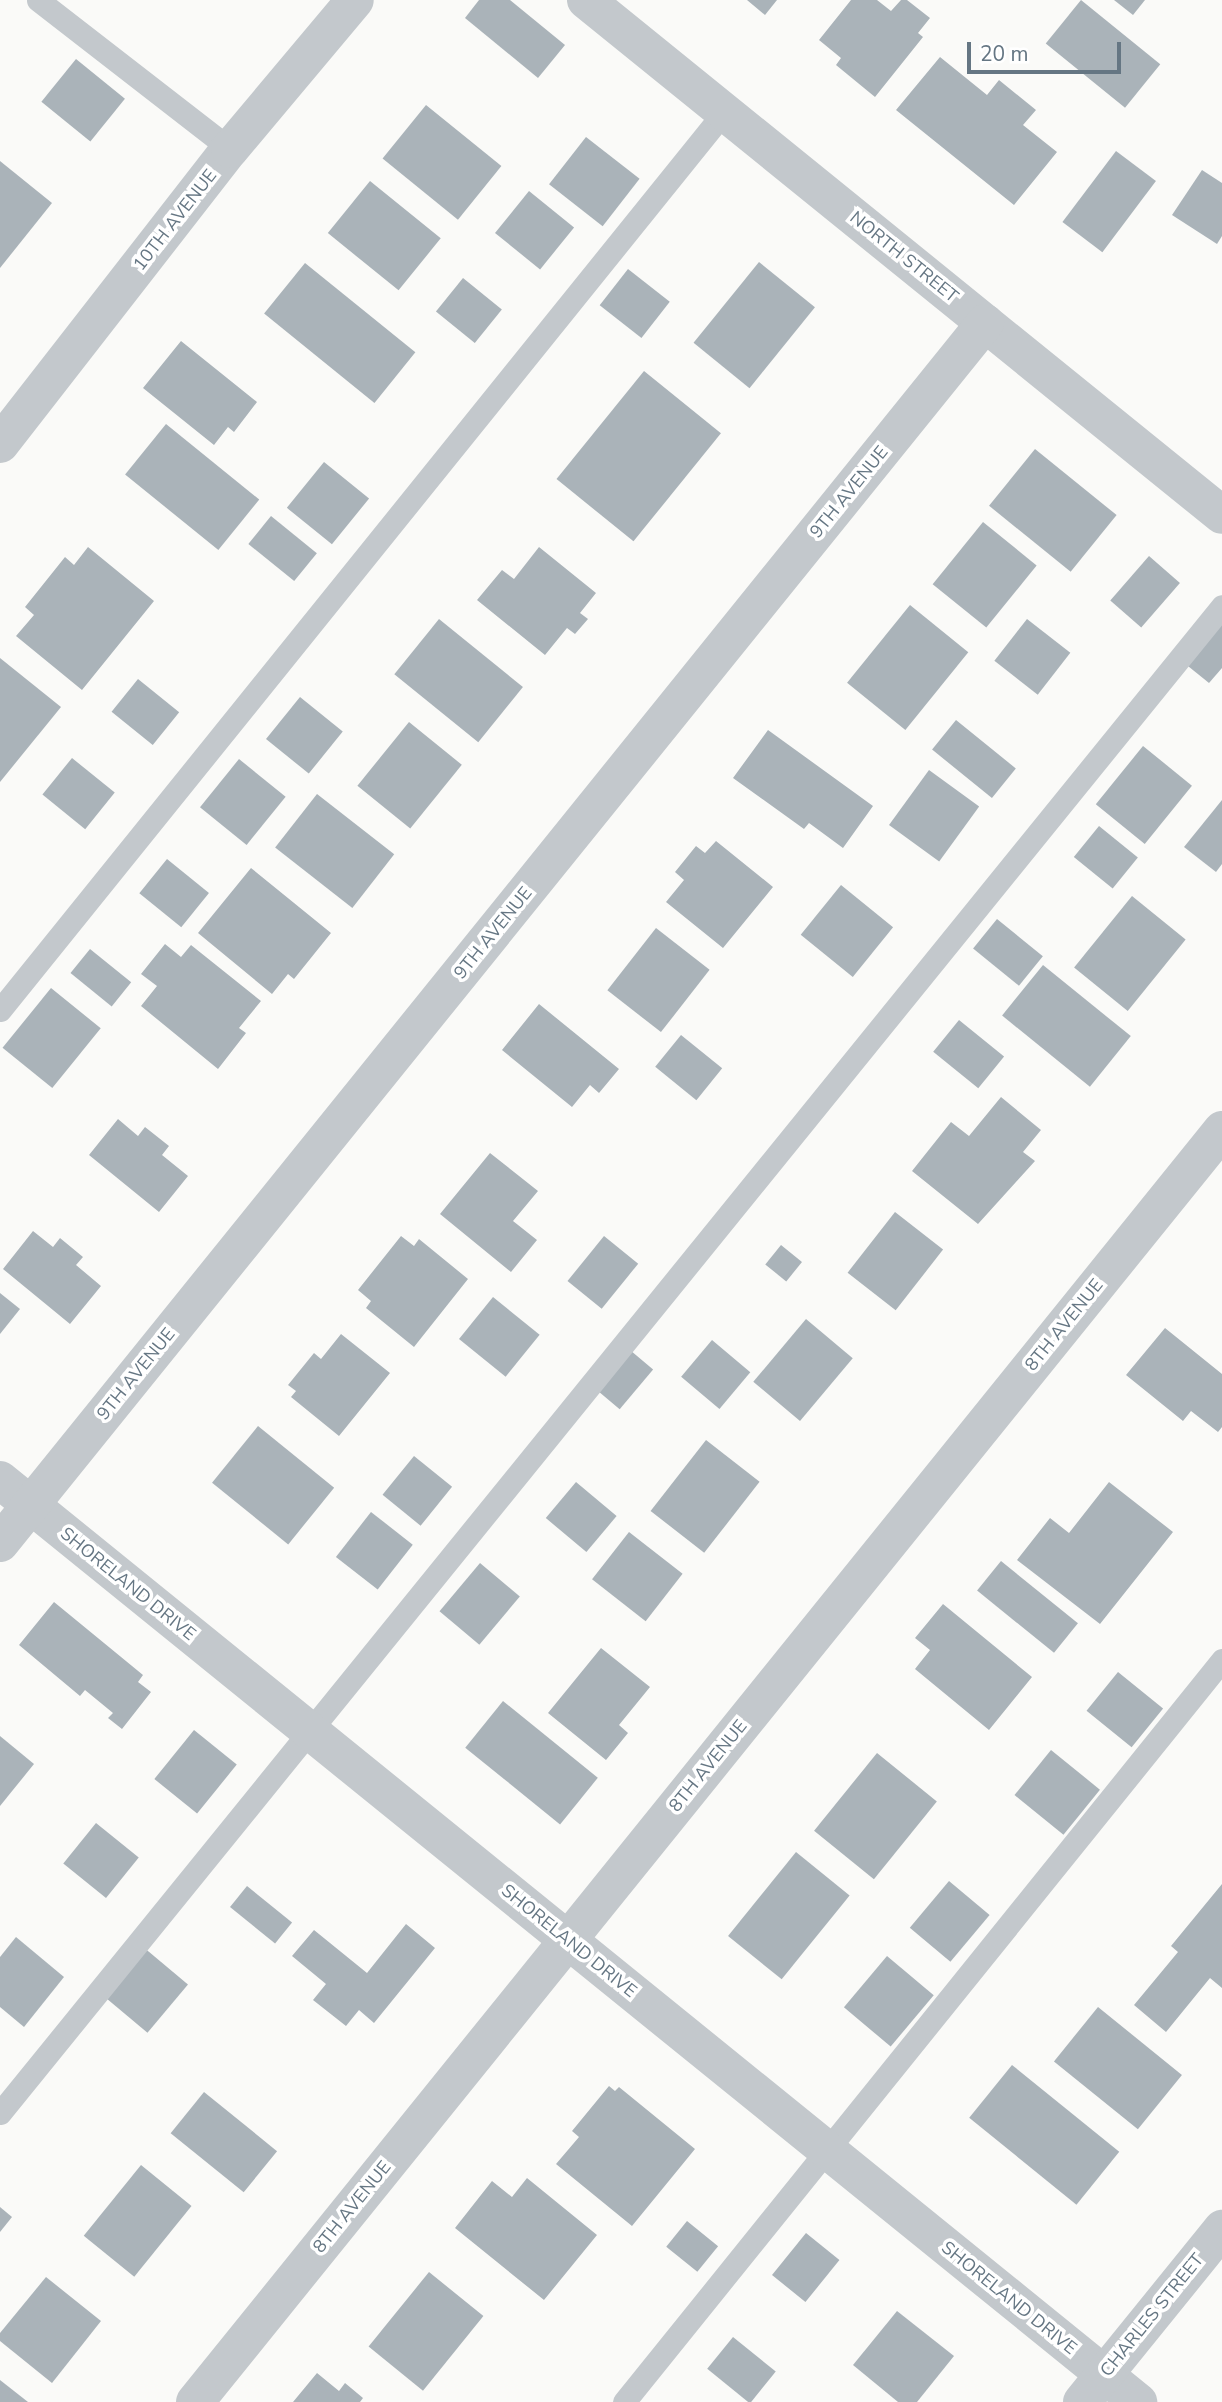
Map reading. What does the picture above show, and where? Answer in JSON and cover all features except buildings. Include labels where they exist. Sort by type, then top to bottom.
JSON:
[{"type":"street","name":"10TH AVENUE","points":[[0,444],[230,149],[355,0]]},
{"type":"street","name":"NORTH STREET","points":[[586,0],[1222,515]]},
{"type":"street","name":"9TH AVENUE","points":[[0,1543],[985,323]]},
{"type":"street","name":"8TH AVENUE","points":[[195,2402],[1222,1130]]},
{"type":"street","name":"SHORELAND DRIVE","points":[[0,1479],[828,2150],[1093,2388],[1138,2402]]},
{"type":"street","name":"CHARLES STREET","points":[[1093,2388],[1222,2229]]},
{"type":"lane","points":[[38,0],[230,149]]},
{"type":"lane","points":[[0,1010],[724,112]]},
{"type":"lane","points":[[0,2113],[307,1730],[1222,606]]},
{"type":"lane","points":[[624,2402],[1222,1660]]}]
